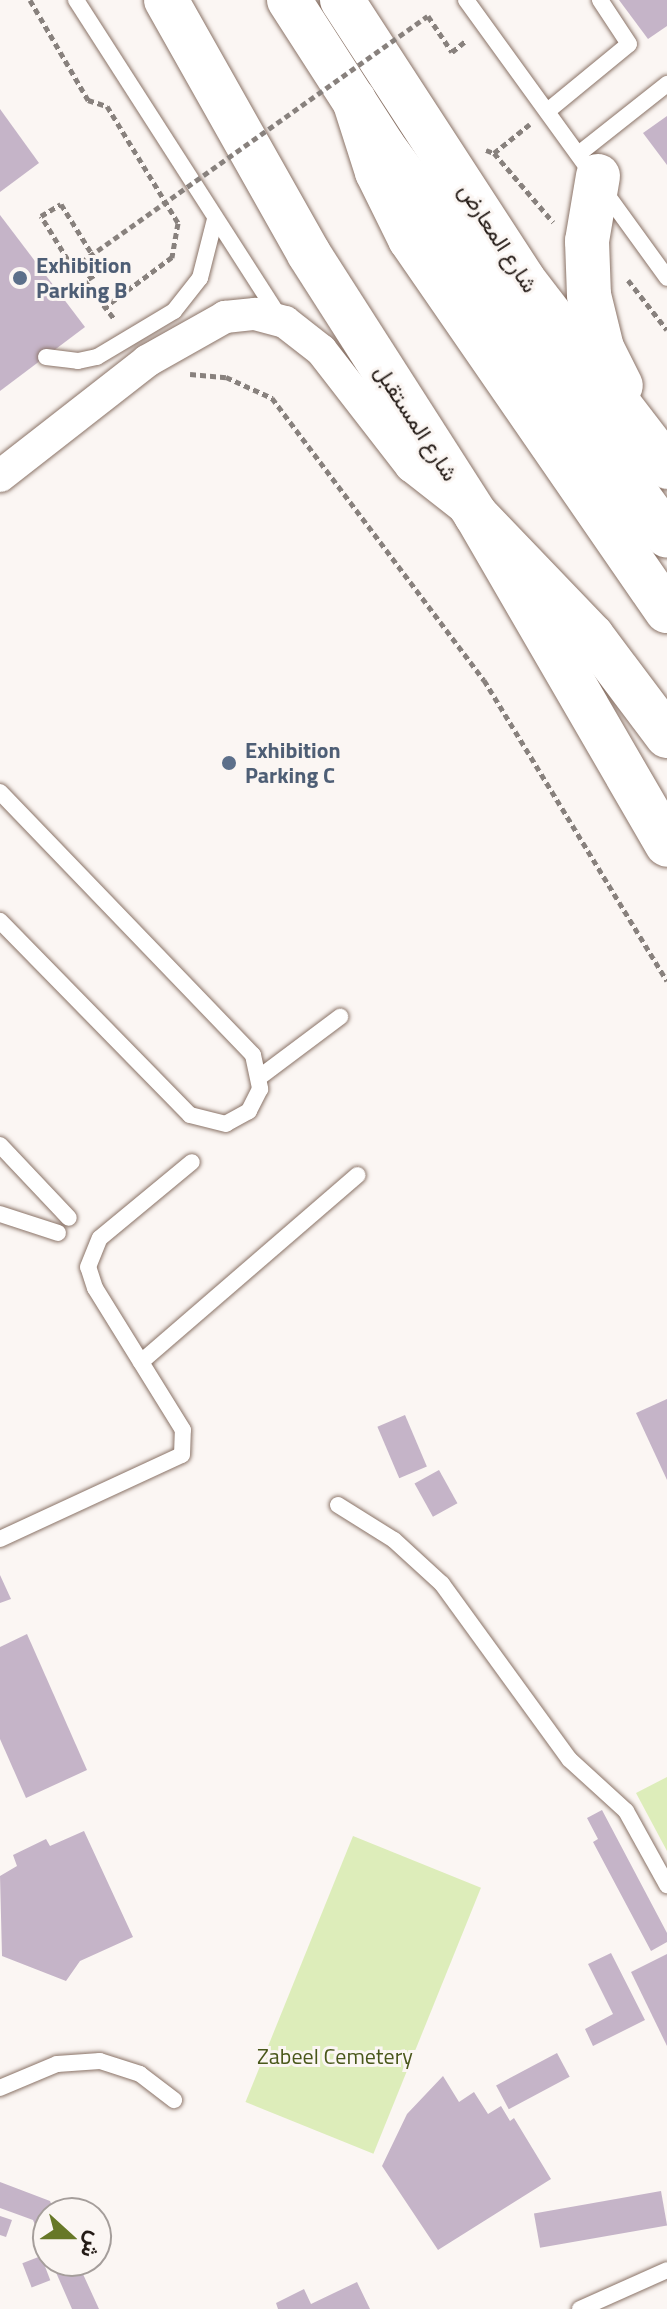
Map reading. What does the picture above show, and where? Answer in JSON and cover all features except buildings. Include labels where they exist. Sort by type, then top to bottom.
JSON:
[{"type":"main road","name":"شارع المستقبل","points":[[166,0],[309,254],[476,515],[667,845]]},
{"type":"main road","points":[[289,0],[354,100],[537,364],[667,536]]},
{"type":"main road","name":"شارع المعارض","points":[[342,0],[523,279],[666,466]]},
{"type":"main road","points":[[354,100],[377,172],[423,261],[667,611]]},
{"type":"main road","points":[[590,164],[587,241],[594,322],[614,373],[666,466]]},
{"type":"main road","points":[[476,515],[592,636],[667,736]]},
{"type":"street","points":[[0,476],[139,350],[225,317],[255,314],[285,322],[334,364],[411,466],[476,515]]},
{"type":"lane","points":[[76,0],[248,275],[285,322]]},
{"type":"lane","points":[[466,0],[590,164],[667,278]]},
{"type":"lane","points":[[550,109],[629,44],[600,0]]},
{"type":"lane","points":[[590,164],[667,84]]},
{"type":"lane","points":[[46,357],[78,361],[139,350],[158,324],[188,296],[208,259],[215,219]]},
{"type":"lane","points":[[0,792],[253,1055],[261,1076],[256,1101],[239,1119],[214,1124],[190,1115],[0,921]]},
{"type":"lane","points":[[261,1076],[340,1017]]},
{"type":"lane","points":[[0,1145],[69,1218]]},
{"type":"lane","points":[[0,1539],[182,1455],[183,1430],[90,1278],[90,1256],[100,1238],[192,1162]]},
{"type":"lane","points":[[141,1362],[358,1175]]},
{"type":"lane","points":[[0,1214],[58,1233]]},
{"type":"lane","points":[[338,1505],[394,1540],[442,1584],[569,1759],[626,1811],[667,1885]]},
{"type":"lane","points":[[0,2088],[57,2064],[100,2061],[140,2074],[174,2100]]},
{"type":"lane","points":[[580,2309],[667,2270]]},
{"type":"path","points":[[30,0],[88,100],[107,106],[178,223],[172,257],[105,307]]},
{"type":"path","points":[[459,26],[468,39],[452,52],[428,16],[73,268],[41,216],[61,204],[102,270],[85,281],[164,377],[226,377],[272,398],[484,680],[667,981]]},
{"type":"green space","points":[[667,1777],[667,1851],[636,1793]]},
{"type":"green space","name":"Zabeel Cemetery","points":[[353,1836],[481,1888],[373,2154],[245,2102]]},
{"type":"place","name":"Exhibition Parking B","points":[[20,278]]},
{"type":"place","name":"Exhibition Parking C","points":[[229,763]]}]
